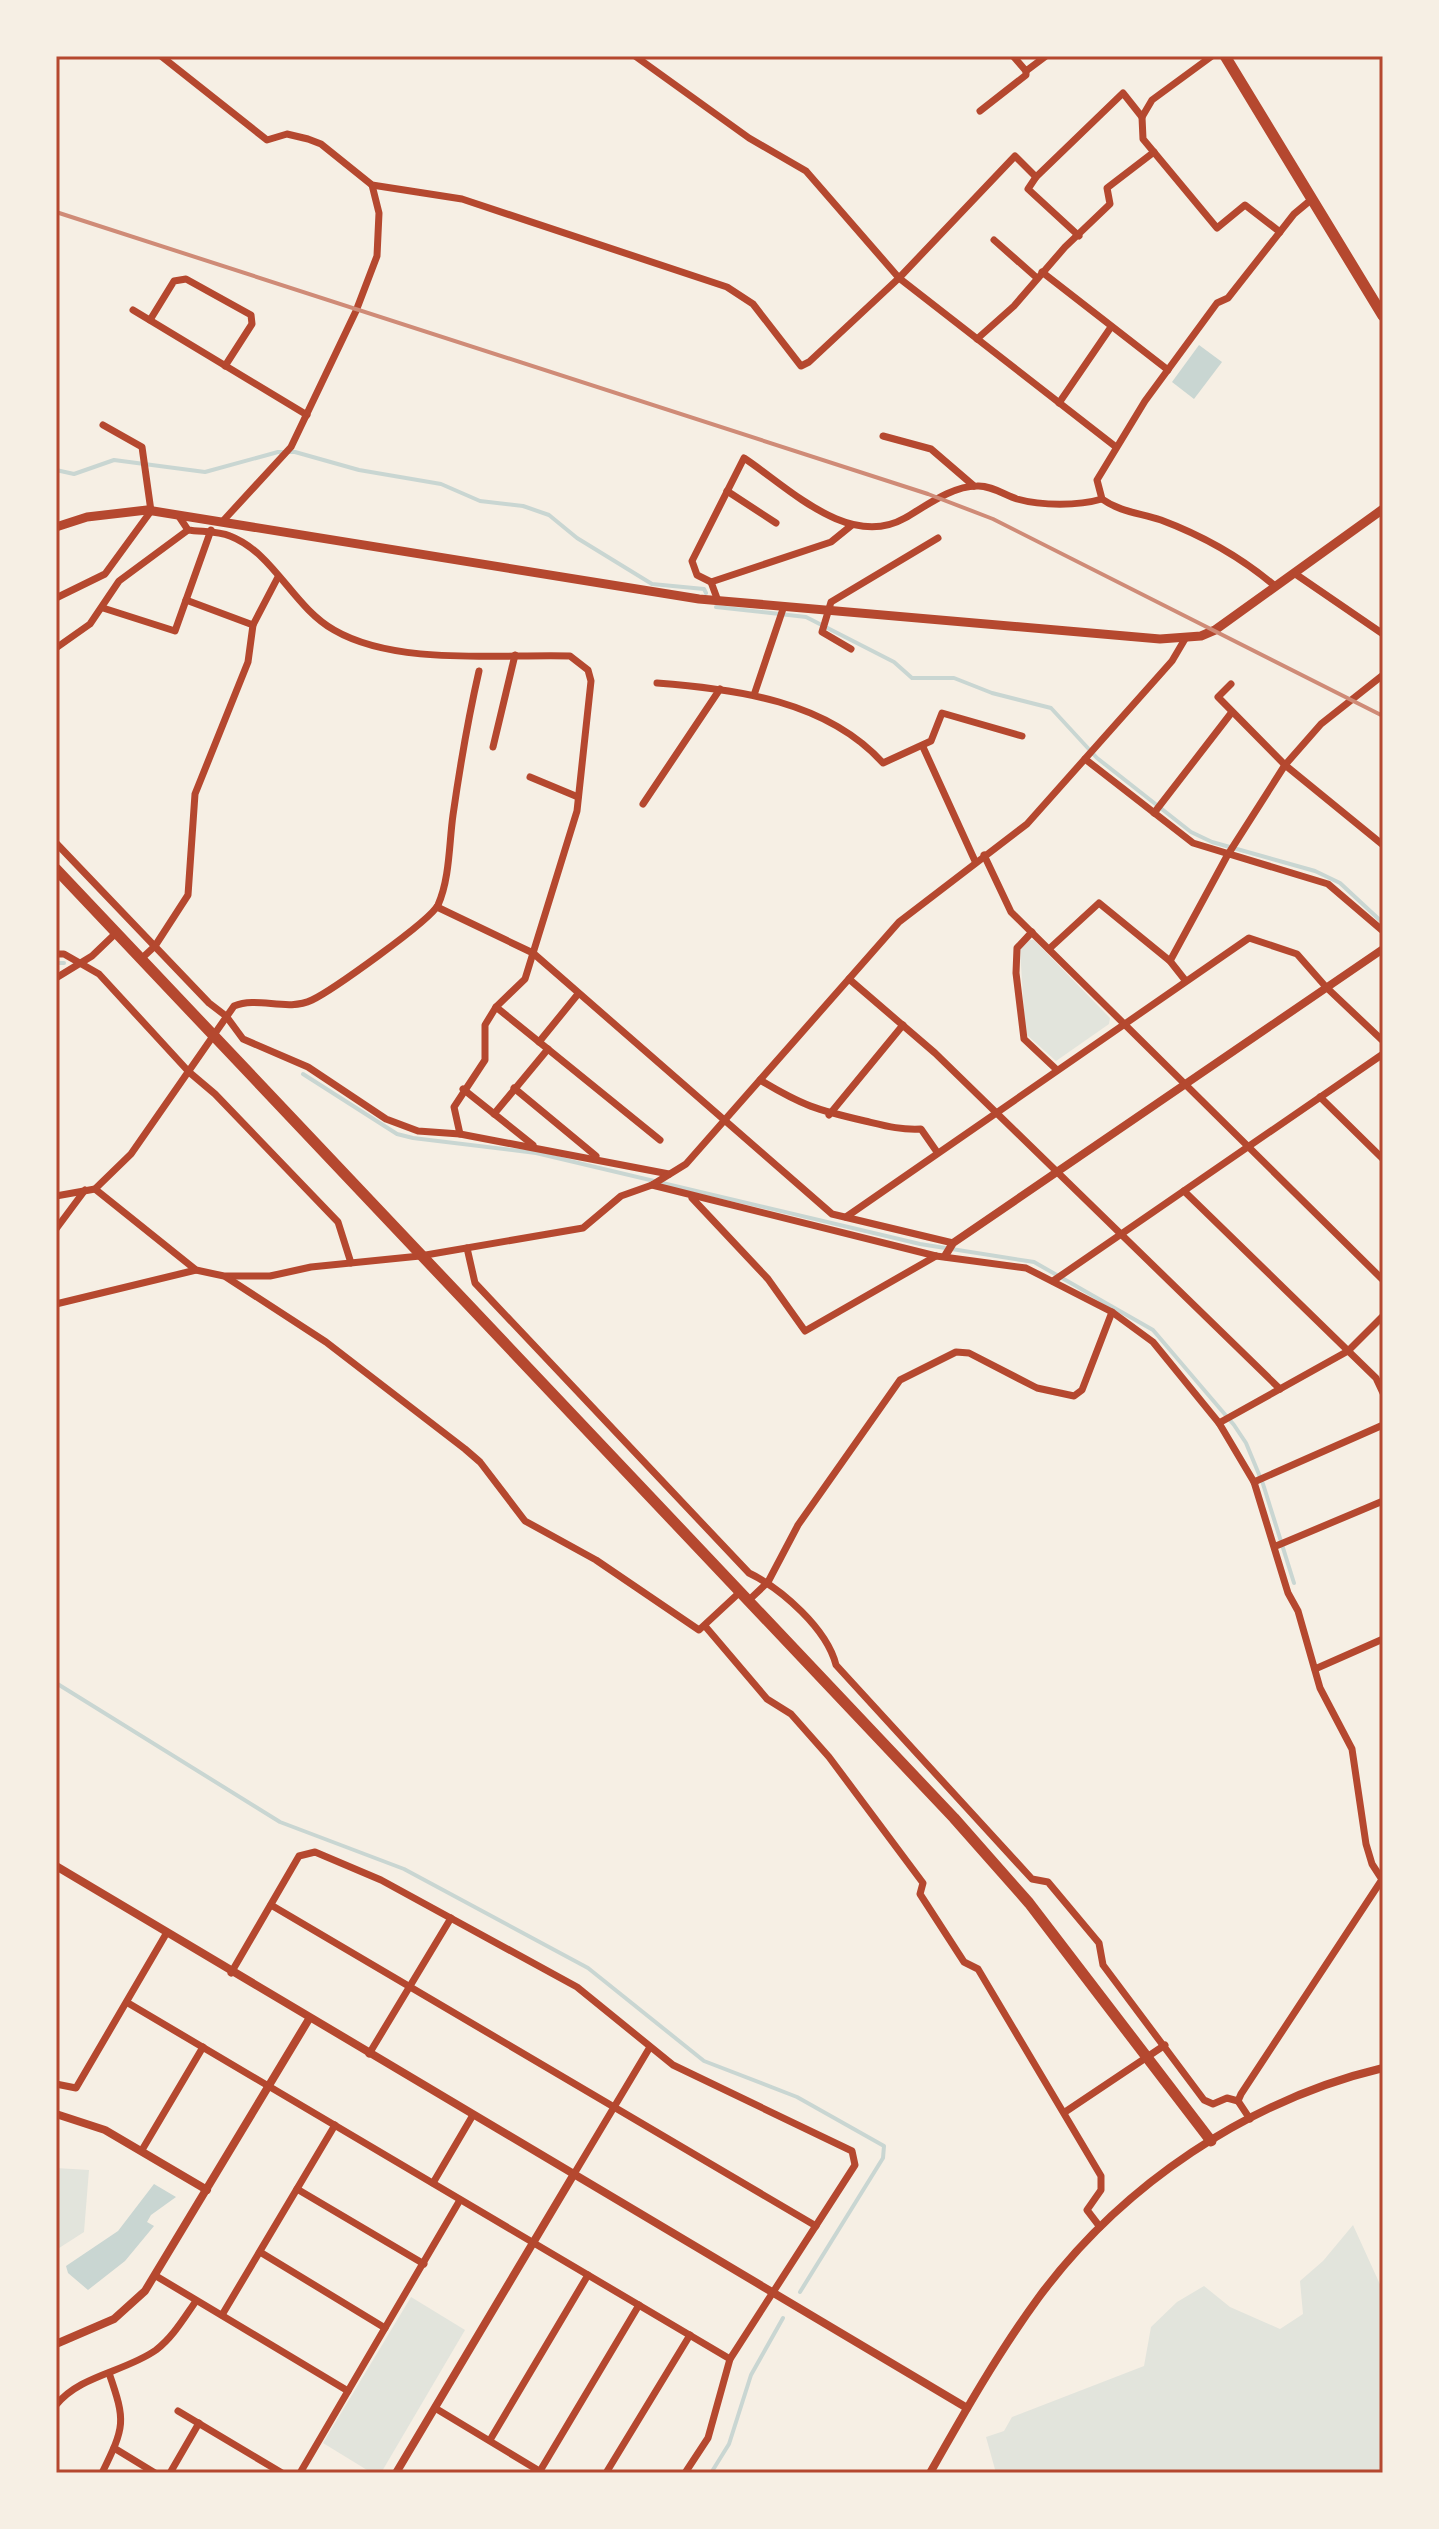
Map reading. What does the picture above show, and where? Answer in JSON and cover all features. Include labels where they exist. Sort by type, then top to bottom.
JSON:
[{"type":"highway","points":[[1225,56],[1383,316]]},
{"type":"highway","points":[[56,869],[954,1818],[1029,1903],[1211,2141]]},
{"type":"main road","points":[[56,527],[87,517],[151,511],[718,601],[1185,639],[1215,630],[1383,509]]},
{"type":"street","points":[[161,56],[267,140],[287,134],[321,144],[372,185],[462,199],[727,287],[753,304],[801,366],[899,278],[1015,156],[1036,177]]},
{"type":"street","points":[[635,56],[749,138],[806,171],[899,278],[1116,447]]},
{"type":"street","points":[[1013,56],[1026,71]]},
{"type":"street","points":[[980,111],[1046,56]]},
{"type":"street","points":[[1212,56],[1152,100],[1142,117],[1143,139],[1217,228],[1245,205],[1280,232]]},
{"type":"street","points":[[1079,236],[1028,189],[1036,177],[1123,93],[1142,117]]},
{"type":"street","points":[[977,339],[1014,306],[1039,275],[1110,204],[1107,188],[1154,152]]},
{"type":"street","points":[[103,608],[175,631],[211,533],[218,521],[282,461],[356,311],[377,256],[379,213],[372,185]]},
{"type":"street","points":[[1275,586],[1249,564],[1213,546],[1161,521],[1113,507],[1102,499],[1097,480],[1168,370],[1217,303],[1228,298],[1280,232],[1312,199]]},
{"type":"street","points":[[994,240],[1168,370]]},
{"type":"street","points":[[150,320],[174,281],[186,279],[251,315],[252,324],[225,366]]},
{"type":"street","points":[[133,310],[307,415]]},
{"type":"street","points":[[1059,403],[1111,327]]},
{"type":"street","points":[[56,598],[105,574],[151,511],[142,447],[103,425]]},
{"type":"street","points":[[883,436],[931,449],[974,486],[1022,500],[1084,504],[1102,499]]},
{"type":"street","points":[[718,601],[711,582],[697,575],[692,561],[744,458],[822,513],[852,525],[878,526],[900,521],[940,498],[974,486]]},
{"type":"street","points":[[727,491],[776,523]]},
{"type":"street","points":[[178,515],[188,530]]},
{"type":"street","points":[[711,582],[831,542],[852,525]]},
{"type":"street","points":[[56,648],[90,624],[119,581],[188,530],[228,535],[251,546],[311,615],[335,631],[387,652],[570,656],[588,670],[591,681],[578,797],[525,979],[496,1007],[485,1025],[485,1060],[454,1107],[460,1134]]},
{"type":"street","points":[[851,649],[822,632],[831,602],[938,538]]},
{"type":"street","points":[[1294,573],[1383,634]]},
{"type":"street","points":[[141,959],[155,946],[188,895],[195,794],[248,662],[253,625],[278,577]]},
{"type":"street","points":[[186,600],[253,625]]},
{"type":"street","points":[[754,695],[784,606]]},
{"type":"street","points":[[56,1304],[196,1270],[224,1276],[270,1276],[420,1256],[583,1228],[614,1201],[654,1184],[686,1164],[899,922],[1027,824],[1172,661],[1185,639]]},
{"type":"street","points":[[493,747],[515,655]]},
{"type":"street","points":[[56,1196],[95,1189],[131,1154],[234,1006],[245,1001],[274,1005],[310,1001],[412,930],[437,907],[444,881],[464,737],[479,671]]},
{"type":"street","points":[[1170,961],[1227,856],[1285,765],[1321,724],[1383,675]]},
{"type":"street","points":[[657,683],[754,695],[833,721],[862,740],[883,763],[931,741],[942,713],[1022,736]]},
{"type":"street","points":[[1231,684],[1218,697],[1232,712],[1285,765],[1383,845]]},
{"type":"street","points":[[643,804],[720,689]]},
{"type":"street","points":[[1154,813],[1232,712]]},
{"type":"street","points":[[923,747],[975,861]]},
{"type":"street","points":[[1085,759],[1193,843],[1227,856],[1302,873],[1328,884],[1383,931]]},
{"type":"street","points":[[530,777],[578,797]]},
{"type":"street","points":[[56,843],[209,1003],[226,1016],[243,1039],[308,1067],[386,1119],[418,1131],[460,1134],[598,1158],[667,1176]]},
{"type":"street","points":[[984,855],[1011,912],[1383,1280]]},
{"type":"street","points":[[1049,949],[1099,903],[1170,961],[1185,980]]},
{"type":"street","points":[[437,907],[533,953],[832,1214],[947,1250]]},
{"type":"street","points":[[1032,932],[1017,948],[1016,973],[1024,1039],[1057,1070]]},
{"type":"street","points":[[56,978],[81,963],[116,933]]},
{"type":"street","points":[[846,1217],[994,1111],[1249,938],[1297,954],[1326,987],[1383,1041]]},
{"type":"street","points":[[691,1196],[768,1279],[805,1331],[947,1250],[1383,949]]},
{"type":"street","points":[[56,954],[99,974],[189,1072],[215,1094],[338,1222],[351,1263]]},
{"type":"street","points":[[849,979],[994,1111],[1280,1389]]},
{"type":"street","points":[[539,1042],[578,994]]},
{"type":"street","points":[[496,1007],[660,1140]]},
{"type":"street","points":[[829,1115],[903,1025]]},
{"type":"street","points":[[494,1114],[548,1049]]},
{"type":"street","points":[[1058,1278],[1383,1054]]},
{"type":"street","points":[[760,1080],[803,1106],[829,1115],[897,1131],[921,1129],[937,1152]]},
{"type":"street","points":[[514,1088],[598,1158]]},
{"type":"street","points":[[463,1089],[535,1147]]},
{"type":"street","points":[[1320,1097],[1383,1159]]},
{"type":"street","points":[[654,1184],[691,1196],[947,1250],[1058,1278],[1153,1342],[1226,1419],[1240,1452],[1258,1480],[1281,1543],[1324,1697],[1352,1749],[1366,1844],[1372,1864],[1383,1880],[1238,2101]]},
{"type":"street","points":[[95,1189],[196,1270]]},
{"type":"street","points":[[56,1229],[85,1190]]},
{"type":"street","points":[[1184,1191],[1376,1378],[1383,1393]]},
{"type":"street","points":[[467,1248],[475,1283],[749,1573],[775,1585],[831,1647],[836,1665],[1032,1879],[1048,1882],[1099,1943],[1103,1965],[1208,2103],[1227,2098],[1238,2101],[1250,2119]]},
{"type":"street","points":[[224,1276],[326,1342],[465,1449],[480,1462],[525,1521],[596,1560],[699,1630],[768,1582],[798,1525],[900,1380],[956,1352],[969,1353],[1037,1388],[1074,1396],[1082,1390],[1112,1312]]},
{"type":"street","points":[[1226,1419],[1348,1351],[1383,1316]]},
{"type":"street","points":[[1258,1480],[1383,1425]]},
{"type":"street","points":[[1281,1543],[1383,1501]]},
{"type":"street","points":[[705,1626],[767,1699],[791,1714],[865,1802],[923,1883],[920,1894],[964,1962],[978,1969],[1101,2176],[1101,2190],[1087,2210],[1100,2227]]},
{"type":"street","points":[[1315,1669],[1383,1639]]},
{"type":"street","points":[[231,1973],[299,1856],[315,1852],[381,1880],[577,1987],[673,2065],[852,2151],[855,2165],[730,2359],[708,2438],[685,2473]]},
{"type":"street","points":[[56,1866],[231,1973],[967,2408]]},
{"type":"street","points":[[271,1905],[816,2226]]},
{"type":"street","points":[[369,2054],[451,1918]]},
{"type":"street","points":[[56,2084],[76,2088],[166,1934]]},
{"type":"street","points":[[128,2003],[730,2359]]},
{"type":"street","points":[[56,2344],[130,2309],[156,2276],[309,2019]]},
{"type":"street","points":[[1065,2112],[1165,2045]]},
{"type":"street","points":[[142,2150],[203,2047]]},
{"type":"street","points":[[396,2473],[650,2047]]},
{"type":"street","points":[[930,2473],[967,2408],[1041,2295],[1100,2227],[1152,2182],[1211,2141],[1250,2119],[1333,2083],[1383,2068]]},
{"type":"street","points":[[56,2114],[90,2123],[142,2150],[207,2190]]},
{"type":"street","points":[[433,2183],[473,2115]]},
{"type":"street","points":[[222,2315],[335,2125]]},
{"type":"street","points":[[297,2189],[424,2264]]},
{"type":"street","points":[[300,2473],[460,2200]]},
{"type":"street","points":[[260,2252],[385,2328]]},
{"type":"street","points":[[490,2440],[588,2275]]},
{"type":"street","points":[[156,2276],[348,2391]]},
{"type":"street","points":[[56,2405],[77,2387],[155,2351],[168,2340],[196,2301]]},
{"type":"street","points":[[435,2408],[542,2472],[639,2305]]},
{"type":"street","points":[[606,2473],[690,2335]]},
{"type":"street","points":[[102,2473],[114,2448],[122,2412],[109,2373]]},
{"type":"street","points":[[178,2411],[282,2473]]},
{"type":"street","points":[[170,2473],[199,2423]]},
{"type":"street","points":[[114,2448],[155,2473]]},
{"type":"shaded area","points":[[1199,345],[1222,362],[1194,399],[1172,382]]},
{"type":"shaded area","points":[[1028,940],[1034,940],[1110,1018],[1109,1024],[1056,1061],[1027,1035],[1025,1027],[1020,950]]},
{"type":"shaded area","points":[[56,2168],[89,2170],[84,2232],[56,2250]]},
{"type":"shaded area","points":[[154,2184],[176,2197],[151,2215],[147,2222],[154,2226],[125,2261],[88,2290],[68,2273],[66,2266],[118,2231]]},
{"type":"shaded area","points":[[1353,2225],[1383,2291],[1383,2473],[996,2473],[986,2437],[1004,2431],[1012,2417],[1144,2366],[1151,2327],[1177,2302],[1204,2286],[1230,2307],[1280,2329],[1303,2314],[1300,2281],[1323,2261]]},
{"type":"shaded area","points":[[411,2297],[465,2330],[381,2473],[372,2473],[323,2443]]},
{"type":"waterway","points":[[56,470],[74,474],[114,460],[205,472],[278,452],[295,452],[359,470],[441,484],[480,501],[523,506],[549,515],[577,538],[652,584],[704,589],[706,593]]},
{"type":"waterway","points":[[716,607],[806,617],[894,662],[912,678],[954,678],[992,693],[1051,708],[1097,758],[1191,832],[1212,842],[1315,871],[1340,883],[1383,923]]},
{"type":"waterway","points":[[56,963],[64,963]]},
{"type":"waterway","points":[[303,1074],[397,1134],[536,1153],[920,1244],[1034,1262],[1153,1330],[1234,1425],[1246,1443],[1263,1484],[1294,1583]]},
{"type":"waterway","points":[[56,1683],[280,1822],[404,1869],[588,1968],[704,2061],[797,2097],[884,2146],[883,2158],[800,2292]]},
{"type":"waterway","points":[[711,2473],[729,2444],[751,2375],[783,2318]]},
{"type":"railway","points":[[56,212],[928,494],[993,519],[1383,716]]}]
